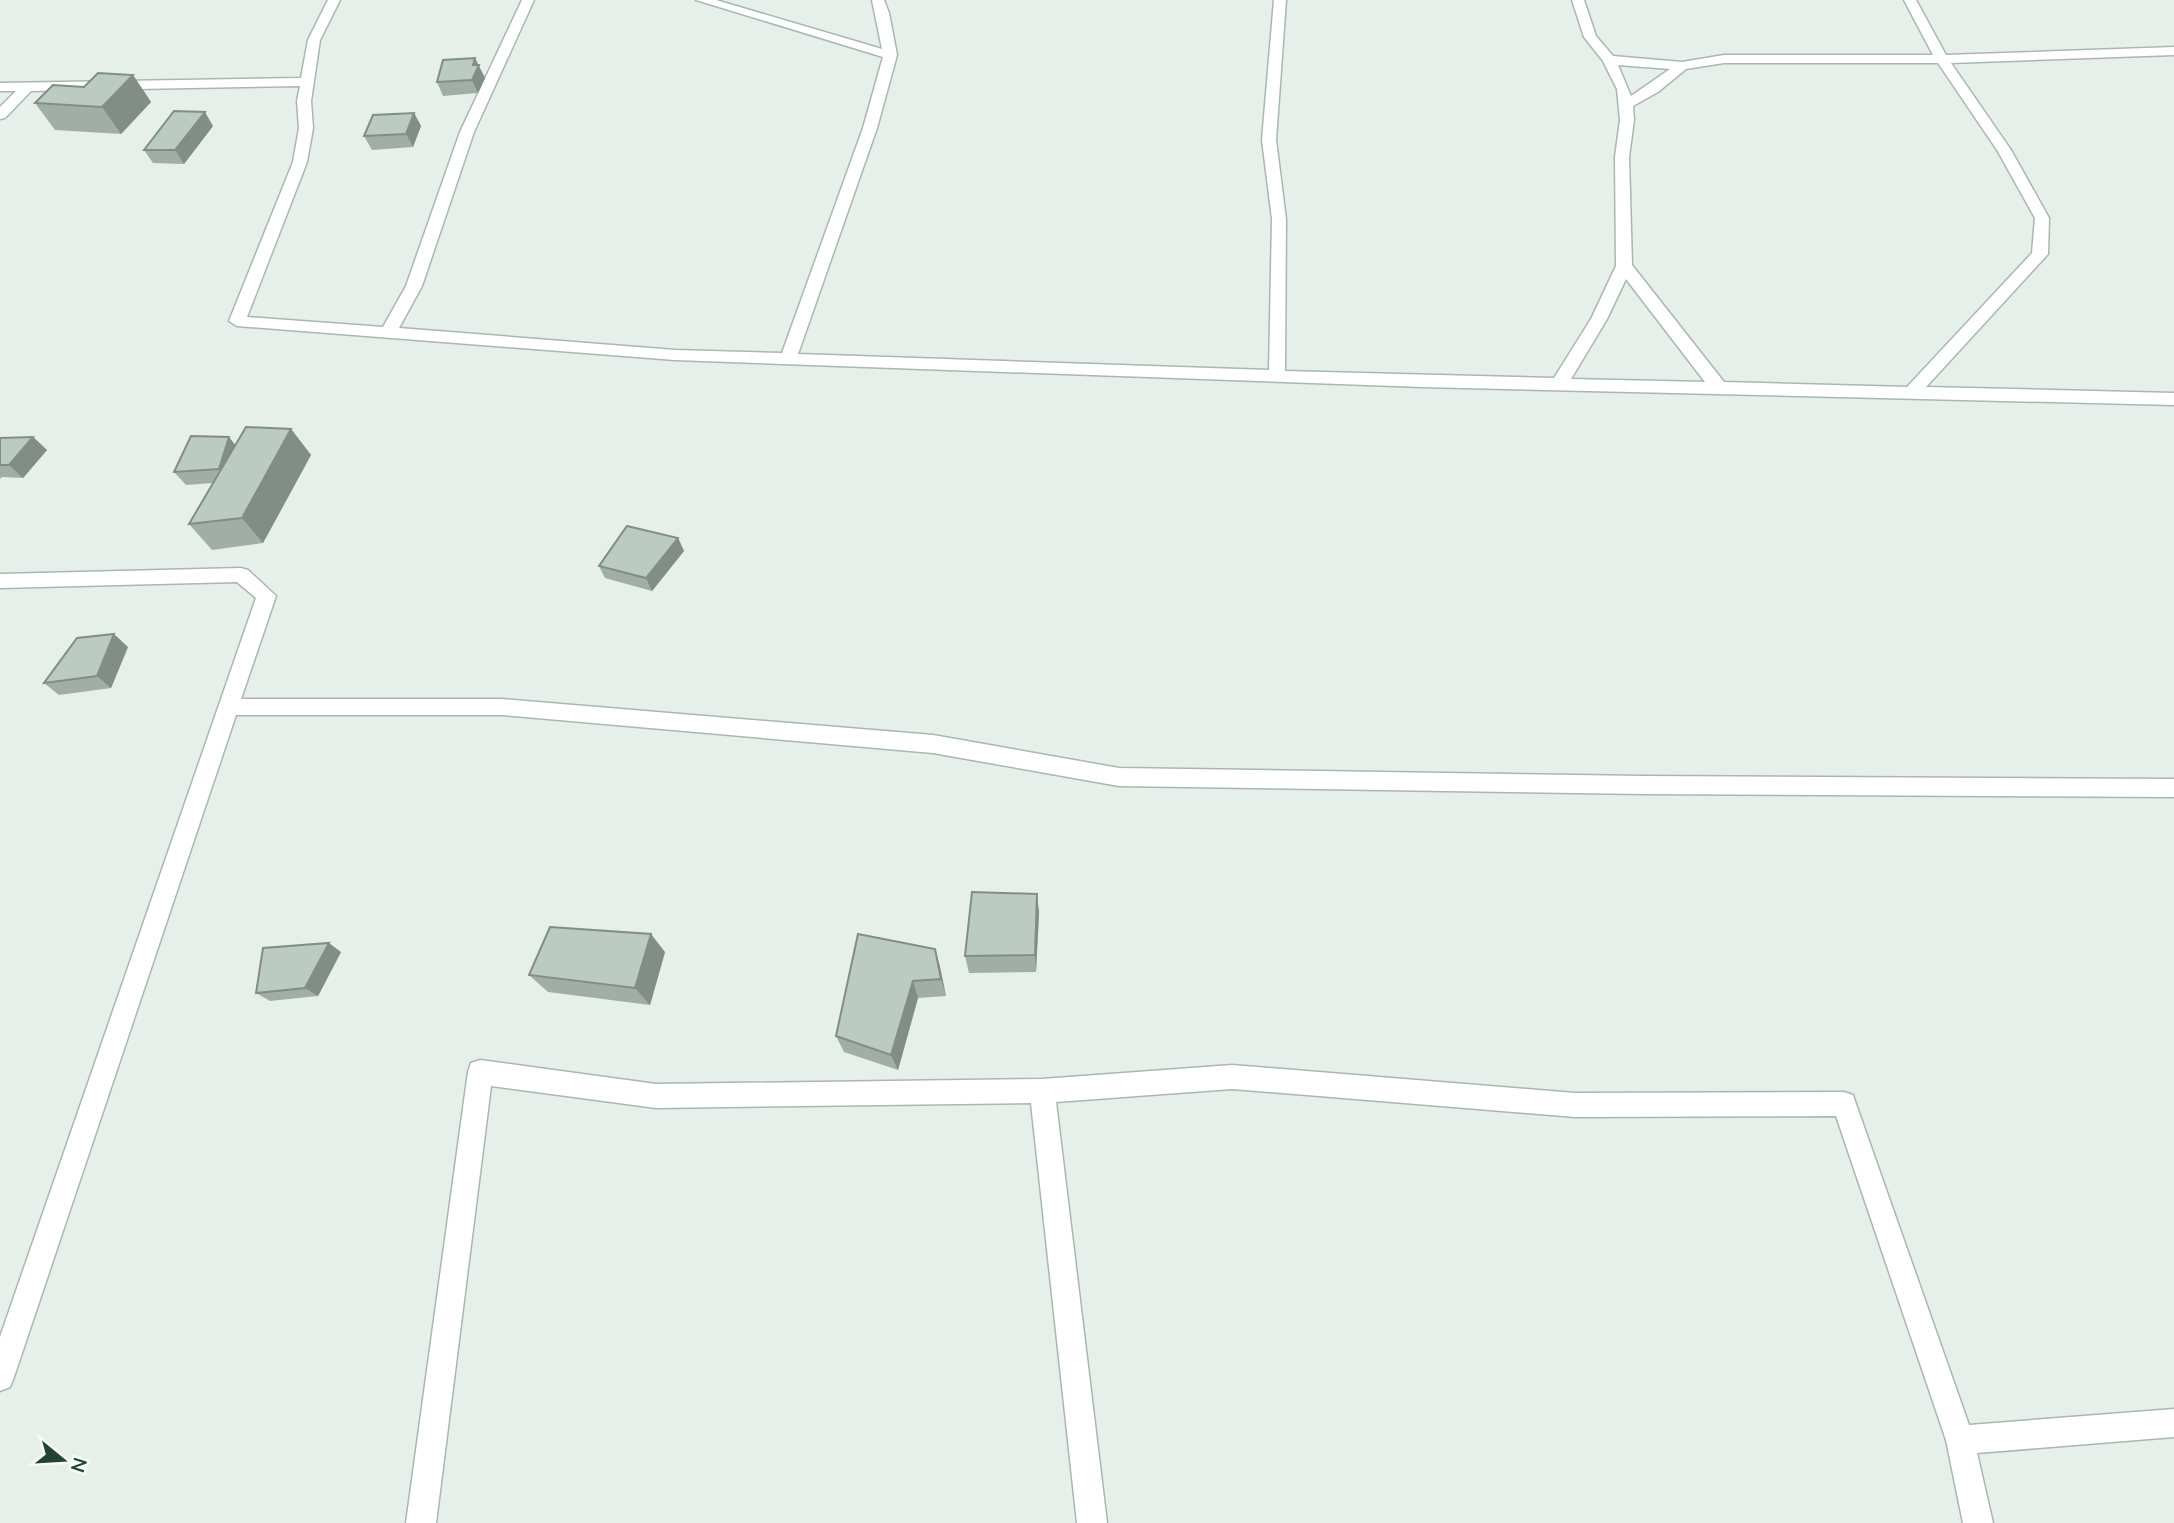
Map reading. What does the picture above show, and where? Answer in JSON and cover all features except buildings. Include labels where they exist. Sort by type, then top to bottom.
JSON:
[{"type":"street","points":[[334,0],[314,40],[304,101],[306,128],[300,162],[237,321],[675,355],[1277,376],[2174,399]]},
{"type":"street","points":[[389,331],[414,286],[467,132],[528,0]]},
{"type":"street","points":[[702,0],[890,55]]},
{"type":"street","points":[[788,359],[870,128],[890,55],[883,13],[878,0]]},
{"type":"street","points":[[1277,376],[1279,219],[1269,140],[1280,0]]},
{"type":"street","points":[[1559,384],[1599,319],[1624,266],[1622,198],[1627,120],[1624,89],[1609,60],[1590,37],[1578,0]]},
{"type":"street","points":[[1909,0],[1942,59],[2004,149],[2042,218],[2040,254],[1912,392]]},
{"type":"street","points":[[1609,60],[1682,66],[1724,59],[1942,59],[2174,51]]},
{"type":"street","points":[[1625,105],[1653,89],[1682,66]]},
{"type":"street","points":[[0,87],[307,82]]},
{"type":"street","points":[[0,115],[27,87]]},
{"type":"street","points":[[1624,266],[1719,388]]},
{"type":"street","points":[[0,581],[241,575],[266,596],[0,1377]]},
{"type":"street","points":[[229,707],[502,707],[933,744],[1119,777],[1643,785],[2174,788]]},
{"type":"street","points":[[421,1523],[480,1072],[656,1096],[1041,1091],[1232,1077],[1575,1105],[1844,1104],[1960,1440],[1978,1523]]},
{"type":"street","points":[[1041,1091],[1092,1523]]},
{"type":"street","points":[[1960,1440],[2174,1423]]}]
